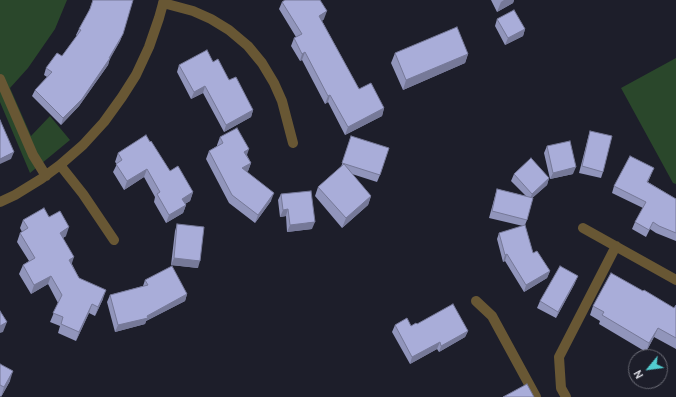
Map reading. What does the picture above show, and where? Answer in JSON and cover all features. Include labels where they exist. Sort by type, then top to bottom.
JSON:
[{"type":"street","points":[[0,202],[15,195],[46,176],[83,145],[99,128],[136,75],[149,47],[163,2],[193,11],[211,19],[248,46],[262,63],[274,83],[282,101],[293,143]]},
{"type":"street","points":[[0,80],[33,155],[46,176]]},
{"type":"street","points":[[60,165],[83,194],[114,240]]},
{"type":"street","points":[[583,228],[676,280]]},
{"type":"street","points":[[566,397],[561,388],[559,357],[616,246]]},
{"type":"street","points":[[476,301],[492,316],[536,397]]},
{"type":"green space","points":[[0,0],[67,0],[55,29],[28,68],[10,88],[31,136],[50,116],[70,140],[30,173],[0,102]]},
{"type":"green space","points":[[676,58],[676,184],[673,183],[621,88]]},
{"type":"building","points":[[93,0],[133,0],[123,34],[110,58],[82,99],[63,118],[35,90],[52,72],[46,68],[57,53],[62,56],[81,30],[79,29],[90,9]]},
{"type":"building","points":[[285,0],[320,0],[327,11],[319,16],[359,89],[371,83],[384,108],[348,127],[330,95],[328,96],[305,52],[302,54],[294,38],[302,34],[282,2]]},
{"type":"building","points":[[514,10],[525,29],[508,38],[497,19]]},
{"type":"building","points":[[457,27],[468,54],[406,80],[395,53]]},
{"type":"building","points":[[207,50],[213,62],[218,59],[229,80],[236,77],[253,110],[226,125],[205,86],[194,92],[179,65]]},
{"type":"building","points":[[0,120],[14,152],[0,159]]},
{"type":"building","points":[[237,128],[249,149],[244,152],[251,163],[242,168],[274,193],[258,215],[232,195],[209,151],[223,143],[220,137]]},
{"type":"building","points":[[590,131],[612,136],[603,172],[582,166]]},
{"type":"building","points":[[146,135],[170,171],[178,166],[193,192],[182,199],[186,205],[169,215],[157,194],[160,192],[147,169],[127,181],[116,164],[122,160],[118,153]]},
{"type":"building","points":[[351,136],[389,148],[380,175],[342,163]]},
{"type":"building","points":[[570,141],[576,167],[553,173],[547,146]]},
{"type":"building","points":[[630,156],[654,168],[647,182],[676,199],[676,233],[653,222],[649,230],[635,222],[646,202],[614,186]]},
{"type":"building","points":[[531,158],[549,178],[532,194],[514,174]]},
{"type":"building","points":[[344,164],[371,196],[346,218],[318,187]]},
{"type":"building","points":[[497,189],[533,198],[527,220],[492,211]]},
{"type":"building","points":[[311,191],[315,222],[290,225],[288,209],[283,210],[281,194]]},
{"type":"building","points":[[44,208],[49,217],[60,211],[69,227],[60,233],[74,257],[69,260],[79,278],[106,290],[98,307],[92,304],[79,332],[61,324],[63,317],[53,313],[62,295],[51,276],[34,285],[23,265],[35,258],[20,233],[28,228],[23,220]]},
{"type":"building","points":[[177,224],[204,227],[200,261],[174,258]]},
{"type":"building","points":[[525,225],[533,253],[537,251],[550,271],[526,285],[507,254],[505,255],[499,233]]},
{"type":"building","points":[[172,266],[187,294],[147,316],[148,318],[118,325],[110,295],[148,285],[145,280]]},
{"type":"building","points":[[560,266],[578,276],[558,312],[540,301]]},
{"type":"building","points":[[611,273],[674,308],[676,305],[676,338],[658,328],[649,343],[602,315],[604,312],[593,306]]},
{"type":"building","points":[[453,304],[468,331],[441,346],[440,342],[412,357],[395,325],[407,318],[411,326],[416,323],[417,324]]},
{"type":"building","points":[[0,311],[7,322],[0,326]]},
{"type":"building","points":[[0,364],[13,371],[4,387],[0,385]]},
{"type":"building","points":[[527,384],[534,397],[503,397]]}]
